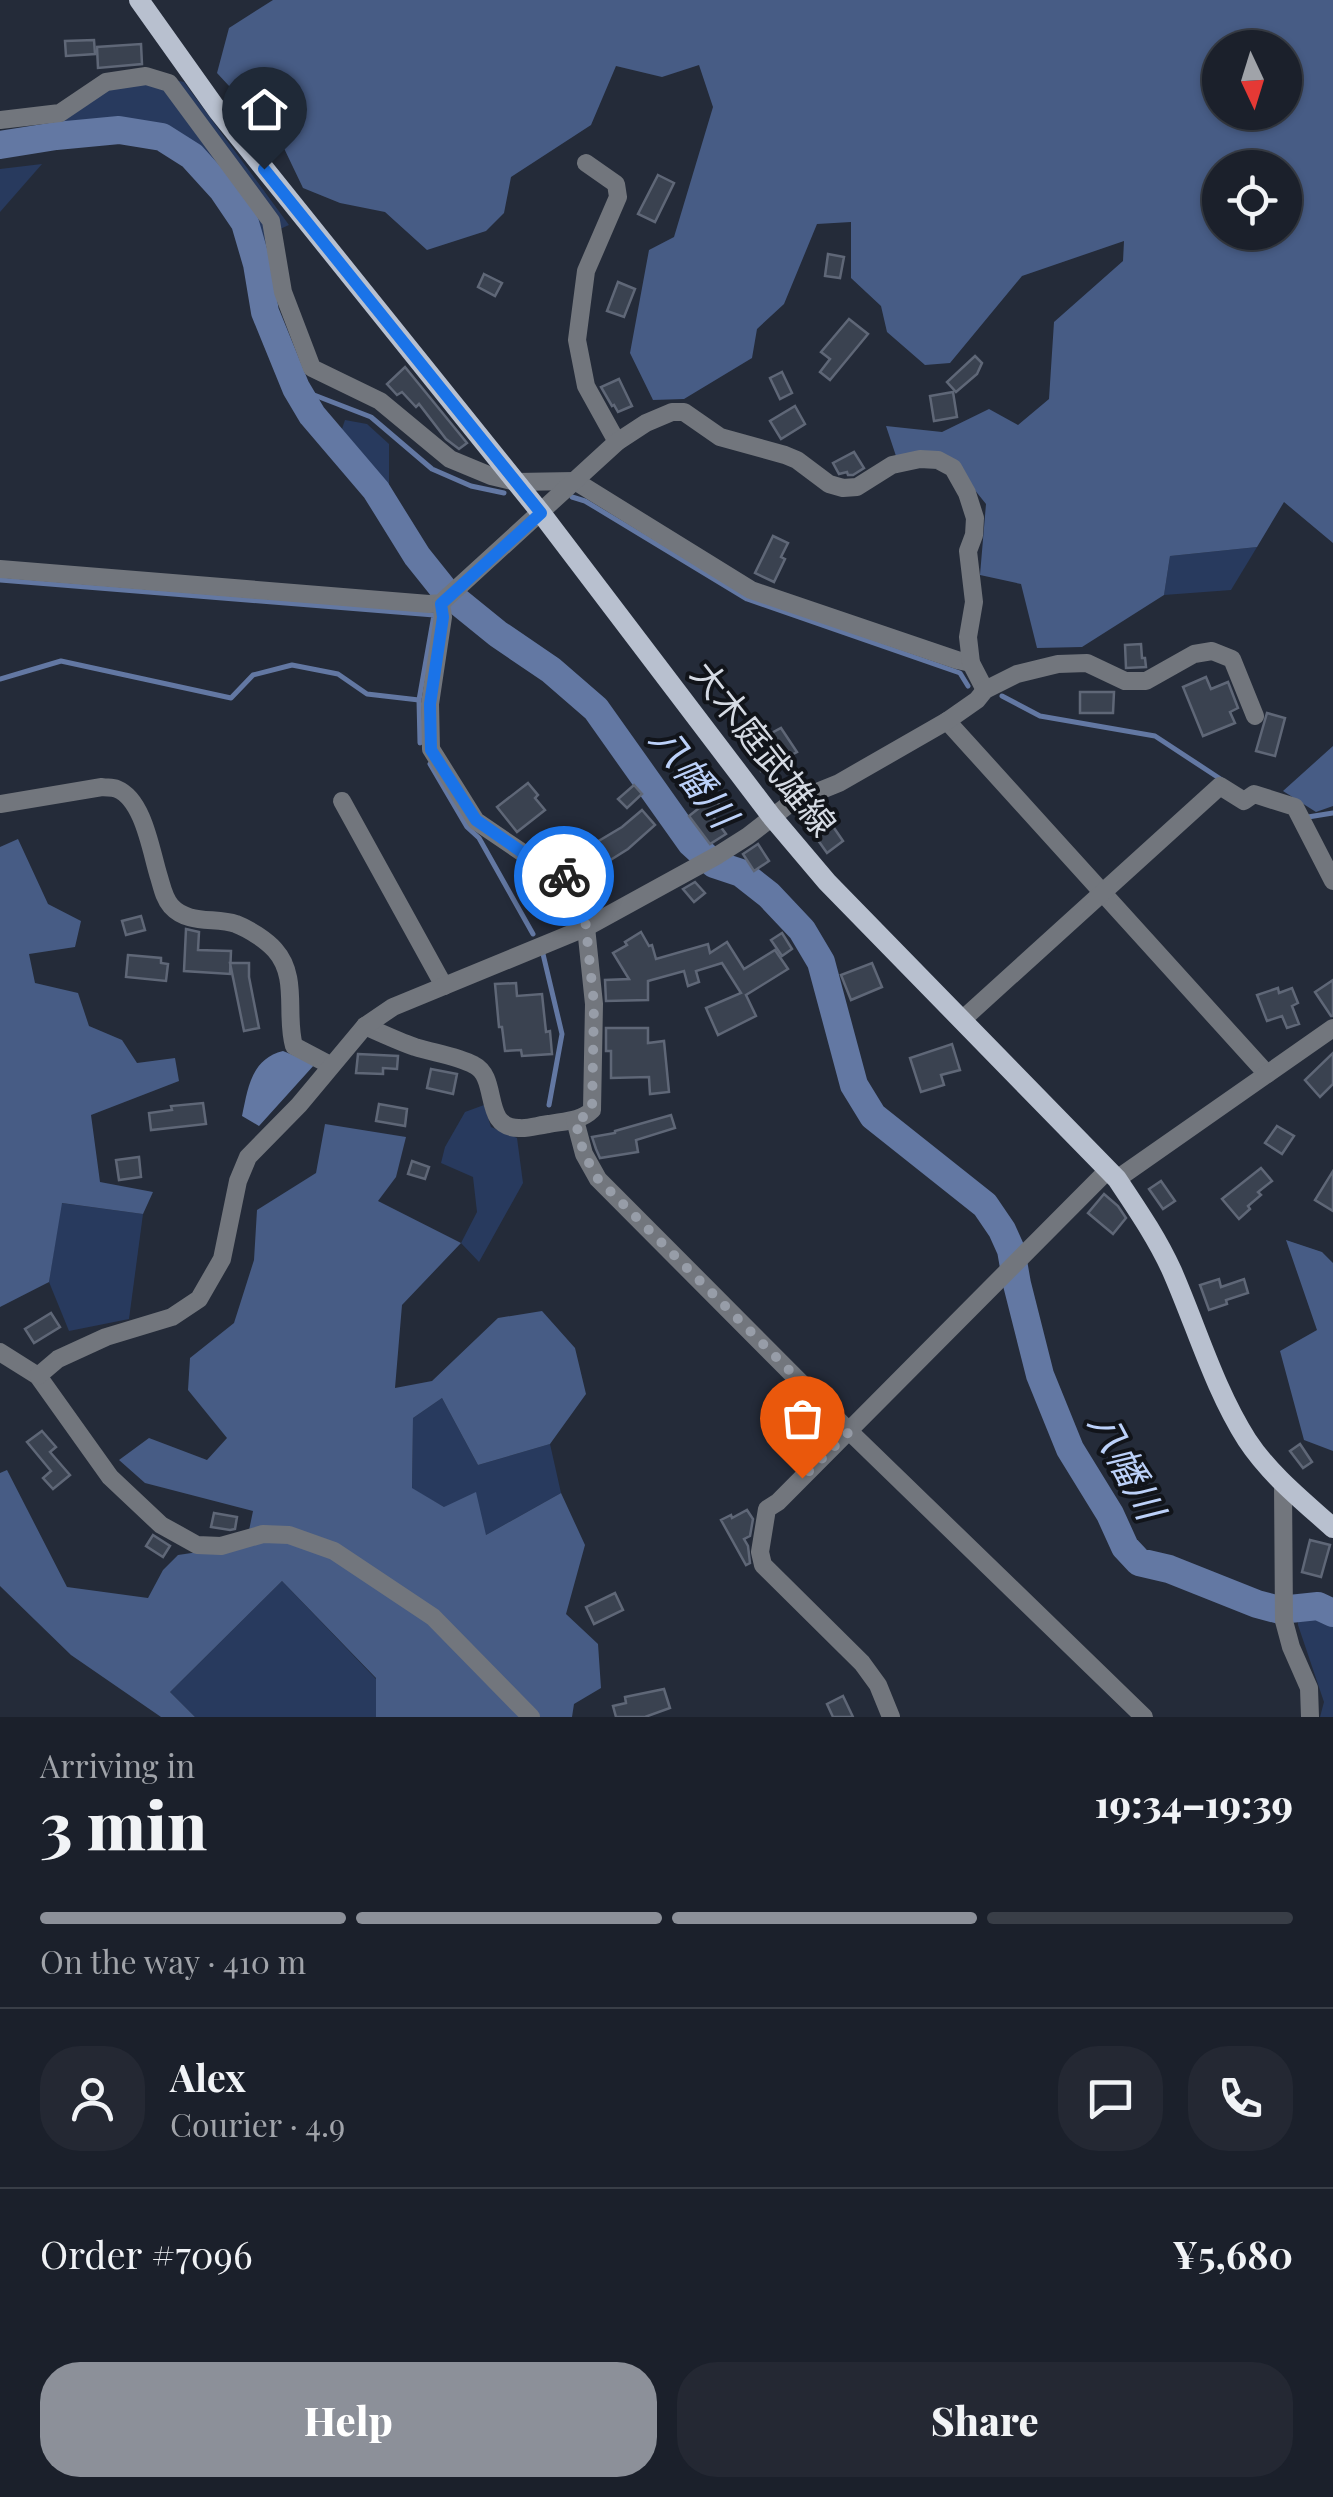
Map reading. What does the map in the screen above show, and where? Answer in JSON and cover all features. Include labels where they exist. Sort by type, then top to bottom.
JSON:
[{"type":"main road","name":"大木庭武雄線","points":[[139,0],[218,111],[541,513],[772,816],[827,882],[1112,1174],[1147,1222],[1222,1394],[1249,1442],[1283,1484],[1333,1528]]},
{"type":"street","points":[[0,120],[60,113],[106,82],[146,76],[169,83],[271,222],[283,292],[312,368],[380,401],[450,459],[516,482],[575,481],[751,590],[971,662]]},
{"type":"street","points":[[586,164],[616,184],[618,197],[586,270],[578,340],[586,386],[618,442]]},
{"type":"street","points":[[0,569],[441,604],[618,442],[646,423],[672,412],[684,412],[720,437],[797,460],[829,484],[843,488],[857,487],[892,465],[920,459],[938,460],[953,468],[967,492],[975,518],[968,551],[974,602],[968,637],[971,662],[985,690]]},
{"type":"street","points":[[365,1026],[410,1045],[477,1065],[488,1078],[494,1111],[508,1126],[575,1120],[592,1110],[594,1004],[584,908],[556,864],[526,855],[476,820],[431,750],[430,704],[443,617],[441,604]]},
{"type":"street","points":[[38,1376],[58,1359],[106,1337],[172,1317],[199,1299],[222,1259],[238,1181],[248,1156],[299,1105],[365,1026],[392,1007],[585,928],[710,860],[792,802],[839,783],[947,721],[985,690],[1016,674],[1058,664],[1087,664],[1125,682],[1146,681],[1194,654],[1212,651],[1232,659],[1256,716]]},
{"type":"street","points":[[947,721],[1266,1074]]},
{"type":"street","points":[[962,1020],[1220,786],[1244,801],[1254,794],[1294,807],[1333,881]]},
{"type":"street","points":[[0,804],[102,787],[117,789],[132,799],[171,906],[185,916],[235,924],[274,949],[286,967],[294,1046],[330,1065]]},
{"type":"street","points":[[342,801],[444,986]]},
{"type":"street","points":[[891,1717],[878,1685],[862,1663],[762,1565],[760,1552],[767,1510],[1021,1257],[1112,1174],[1333,1028]]},
{"type":"street","points":[[575,1120],[584,1154],[598,1179],[1144,1717]]},
{"type":"street","points":[[0,1352],[38,1376],[110,1477],[160,1525],[198,1545],[221,1546],[263,1534],[288,1535],[334,1551],[433,1617],[531,1717]]},
{"type":"street","points":[[1283,1484],[1284,1620],[1309,1688],[1310,1717]]},
{"type":"shaded area","points":[[273,0],[1333,0],[1333,543],[1284,502],[1257,547],[1170,556],[1164,595],[1082,647],[1037,648],[1021,584],[980,575],[986,504],[949,458],[896,456],[886,426],[942,432],[989,409],[1018,425],[1049,399],[1054,322],[1123,261],[1124,241],[1022,276],[950,363],[925,365],[887,332],[881,306],[851,278],[851,222],[817,224],[784,304],[757,329],[752,358],[684,399],[653,400],[630,353],[649,250],[674,237],[713,107],[699,65],[662,77],[616,66],[591,125],[511,177],[504,213],[486,231],[427,250],[385,212],[340,203],[303,188],[281,142],[217,73],[229,28]]},
{"type":"shaded area","points":[[148,74],[184,82],[289,225],[280,229],[289,287],[272,287],[264,240],[250,207],[187,138],[152,123],[116,120],[65,125],[57,107]]},
{"type":"shaded area","points":[[42,164],[0,212],[0,169]]},
{"type":"shaded area","points":[[345,420],[367,424],[389,444],[389,486],[342,429]]},
{"type":"shaded area","points":[[1257,547],[1231,590],[1164,595],[1170,556]]},
{"type":"shaded area","points":[[1333,746],[1333,806],[1316,812],[1283,791]]},
{"type":"shaded area","points":[[18,839],[48,904],[81,921],[75,947],[29,954],[35,983],[78,993],[89,1026],[122,1040],[137,1063],[175,1058],[179,1081],[91,1115],[100,1182],[153,1192],[143,1214],[62,1203],[49,1282],[0,1307],[0,847]]},
{"type":"shaded area","points":[[283,1051],[315,1064],[259,1126],[242,1116],[249,1085],[264,1061]]},
{"type":"shaded area","points":[[484,1105],[491,1127],[517,1138],[523,1183],[479,1262],[461,1243],[477,1212],[473,1177],[441,1163],[445,1147],[465,1112]]},
{"type":"shaded area","points":[[325,1124],[406,1137],[396,1177],[378,1201],[461,1243],[402,1305],[395,1388],[432,1381],[498,1318],[542,1311],[575,1348],[586,1394],[550,1444],[478,1465],[442,1398],[413,1418],[412,1488],[444,1507],[476,1492],[486,1535],[561,1493],[585,1545],[566,1614],[598,1644],[601,1688],[574,1704],[572,1717],[376,1717],[376,1678],[282,1581],[170,1692],[195,1717],[161,1717],[71,1655],[0,1586],[0,1473],[7,1470],[67,1587],[148,1598],[163,1570],[178,1555],[246,1545],[253,1511],[145,1483],[119,1460],[149,1438],[207,1460],[227,1438],[188,1390],[190,1358],[234,1323],[254,1260],[257,1210],[316,1173]]},
{"type":"shaded area","points":[[61,1203],[143,1214],[129,1319],[69,1331],[49,1282]]},
{"type":"shaded area","points":[[1286,1240],[1322,1252],[1333,1263],[1333,1451],[1304,1440],[1280,1351],[1317,1330]]},
{"type":"shaded area","points":[[442,1398],[478,1465],[550,1444],[561,1493],[486,1535],[412,1489],[413,1418]]},
{"type":"shaded area","points":[[282,1581],[376,1679],[376,1717],[195,1717],[170,1692]]},
{"type":"shaded area","points":[[1321,1594],[1333,1604],[1333,1717],[1320,1717],[1324,1702],[1298,1625],[1298,1596]]},
{"type":"building","points":[[94,40],[95,54],[66,56],[65,41]]},
{"type":"building","points":[[141,44],[142,64],[98,68],[97,47]]},
{"type":"building","points":[[658,175],[674,183],[655,222],[638,214]]},
{"type":"building","points":[[828,254],[844,257],[840,278],[825,276]]},
{"type":"building","points":[[484,274],[502,283],[495,296],[478,287]]},
{"type":"building","points":[[618,282],[635,289],[624,317],[607,311]]},
{"type":"building","points":[[849,319],[868,334],[830,380],[820,372],[830,359],[821,352]]},
{"type":"building","points":[[975,356],[982,363],[977,374],[956,392],[947,382]]},
{"type":"building","points":[[405,367],[467,443],[459,449],[446,439],[419,404],[416,407],[402,392],[397,395],[387,384]]},
{"type":"building","points":[[782,372],[792,393],[780,399],[770,378]]},
{"type":"building","points":[[619,379],[632,406],[618,412],[601,387]]},
{"type":"building","points":[[953,392],[957,417],[934,421],[930,396]]},
{"type":"building","points":[[795,406],[805,424],[781,439],[770,421]]},
{"type":"building","points":[[854,452],[864,468],[853,475],[839,474],[833,463]]},
{"type":"building","points":[[773,536],[788,543],[774,582],[755,573]]},
{"type":"building","points":[[1141,644],[1146,667],[1126,668],[1125,645]]},
{"type":"building","points":[[1206,677],[1211,689],[1228,682],[1238,708],[1230,712],[1235,723],[1203,736],[1183,687]]},
{"type":"building","points":[[1080,692],[1114,692],[1113,713],[1080,713]]},
{"type":"building","points":[[1267,713],[1285,718],[1275,756],[1256,751]]},
{"type":"building","points":[[781,728],[797,752],[761,771],[747,746]]},
{"type":"building","points":[[528,783],[545,810],[517,832],[497,807]]},
{"type":"building","points":[[634,785],[642,794],[627,808],[618,799]]},
{"type":"building","points":[[713,797],[721,807],[711,814],[726,834],[710,844],[689,816]]},
{"type":"building","points":[[811,809],[814,813],[821,809],[843,841],[827,853],[801,816]]},
{"type":"building","points":[[642,810],[655,825],[604,864],[592,845]]},
{"type":"building","points":[[758,844],[769,861],[754,871],[743,854]]},
{"type":"building","points":[[695,882],[705,893],[694,902],[683,889]]},
{"type":"building","points":[[141,916],[145,930],[126,935],[122,921]]},
{"type":"building","points":[[186,929],[199,932],[198,950],[231,951],[230,974],[184,971]]},
{"type":"building","points":[[641,932],[652,945],[656,959],[708,944],[710,953],[727,942],[744,969],[775,950],[788,969],[746,995],[756,1016],[718,1035],[706,1008],[741,993],[722,963],[696,971],[699,982],[688,986],[684,971],[648,981],[648,1000],[606,1001],[605,980],[629,979],[613,953]]},
{"type":"building","points":[[782,933],[792,949],[782,956],[771,940]]},
{"type":"building","points":[[128,955],[161,958],[161,963],[168,964],[166,981],[126,977]]},
{"type":"building","points":[[230,963],[249,963],[259,1028],[244,1031]]},
{"type":"building","points":[[872,963],[882,987],[851,1000],[841,975]]},
{"type":"building","points":[[1333,980],[1333,1016],[1331,1016],[1315,992]]},
{"type":"building","points":[[516,983],[517,996],[542,994],[552,1054],[522,1056],[521,1050],[505,1051],[495,984]]},
{"type":"building","points":[[1278,988],[1279,993],[1292,988],[1298,1003],[1292,1006],[1299,1024],[1287,1028],[1282,1016],[1267,1021],[1257,995]]},
{"type":"building","points":[[606,1028],[648,1028],[648,1043],[664,1041],[669,1092],[650,1094],[649,1077],[611,1078]]},
{"type":"building","points":[[952,1044],[960,1070],[941,1075],[944,1085],[921,1092],[910,1058]]},
{"type":"building","points":[[1333,1053],[1333,1084],[1320,1097],[1305,1080]]},
{"type":"building","points":[[358,1054],[398,1056],[397,1069],[383,1068],[383,1074],[356,1073]]},
{"type":"building","points":[[431,1069],[457,1074],[453,1094],[427,1088]]},
{"type":"building","points":[[203,1103],[206,1124],[151,1130],[149,1113]]},
{"type":"building","points":[[379,1104],[407,1109],[405,1126],[376,1121]]},
{"type":"building","points":[[671,1115],[675,1128],[636,1140],[638,1152],[600,1158],[592,1137]]},
{"type":"building","points":[[1277,1126],[1294,1136],[1282,1154],[1265,1143]]},
{"type":"building","points":[[139,1157],[141,1177],[119,1180],[116,1160]]},
{"type":"building","points":[[412,1161],[429,1167],[425,1179],[408,1174]]},
{"type":"building","points":[[1261,1168],[1272,1181],[1258,1192],[1261,1195],[1239,1219],[1222,1199]]},
{"type":"building","points":[[1333,1171],[1333,1211],[1315,1200]]},
{"type":"building","points":[[1161,1181],[1175,1201],[1163,1209],[1149,1189]]},
{"type":"building","points":[[1104,1194],[1126,1218],[1113,1234],[1088,1213]]},
{"type":"building","points":[[1219,1279],[1221,1287],[1244,1279],[1248,1293],[1209,1310],[1200,1285]]},
{"type":"building","points":[[51,1313],[60,1327],[34,1343],[25,1329]]},
{"type":"building","points":[[42,1431],[56,1447],[50,1452],[70,1475],[53,1489],[43,1478],[51,1471],[27,1442]]},
{"type":"building","points":[[1300,1444],[1312,1462],[1303,1468],[1290,1451]]},
{"type":"building","points":[[747,1510],[753,1519],[750,1536],[744,1539],[750,1563],[746,1565],[721,1520]]},
{"type":"building","points":[[214,1513],[237,1517],[235,1529],[211,1527]]},
{"type":"building","points":[[153,1535],[170,1546],[163,1557],[146,1546]]},
{"type":"building","points":[[1310,1540],[1330,1545],[1321,1577],[1302,1572]]},
{"type":"building","points":[[615,1593],[623,1610],[594,1624],[586,1607]]},
{"type":"building","points":[[664,1689],[670,1708],[645,1717],[616,1717],[613,1706],[626,1703],[625,1697]]},
{"type":"building","points":[[843,1696],[853,1717],[833,1717],[827,1704]]},
{"type":"waterway","name":"八幡川","points":[[0,145],[119,130],[162,137],[192,156],[222,189],[245,223],[265,312],[296,388],[312,415],[376,490],[417,556],[445,591],[551,670],[596,709],[691,843],[714,864],[741,873],[769,895],[802,930],[821,962],[854,1085],[873,1116],[985,1205],[1002,1230],[1011,1250],[1040,1375],[1070,1449],[1110,1514],[1125,1547],[1139,1562],[1169,1569],[1257,1604],[1280,1610],[1318,1606],[1333,1613]]},
{"type":"waterway","points":[[296,388],[371,417],[432,469],[471,486],[504,493]]},
{"type":"waterway","points":[[572,497],[585,501],[747,599],[960,673],[968,686]]},
{"type":"waterway","points":[[0,580],[434,615],[419,700],[420,743]]},
{"type":"waterway","points":[[0,679],[61,661],[231,698],[253,675],[292,665],[338,674],[367,694],[419,700]]},
{"type":"waterway","points":[[1002,696],[1040,716],[1155,736],[1222,780]]},
{"type":"waterway","points":[[430,764],[467,827],[479,838],[533,934]]},
{"type":"waterway","points":[[1308,817],[1333,813]]},
{"type":"waterway","points":[[543,954],[562,1034],[549,1105]]},
{"type":"way so far","points":[[564,876],[584,908],[594,1004],[592,1110],[575,1120],[584,1154],[598,1179],[850,1431],[802,1478]]},
{"type":"route","points":[[264,169],[541,513],[441,604],[443,617],[430,704],[431,750],[476,820],[526,855],[556,864],[564,876]]}]
